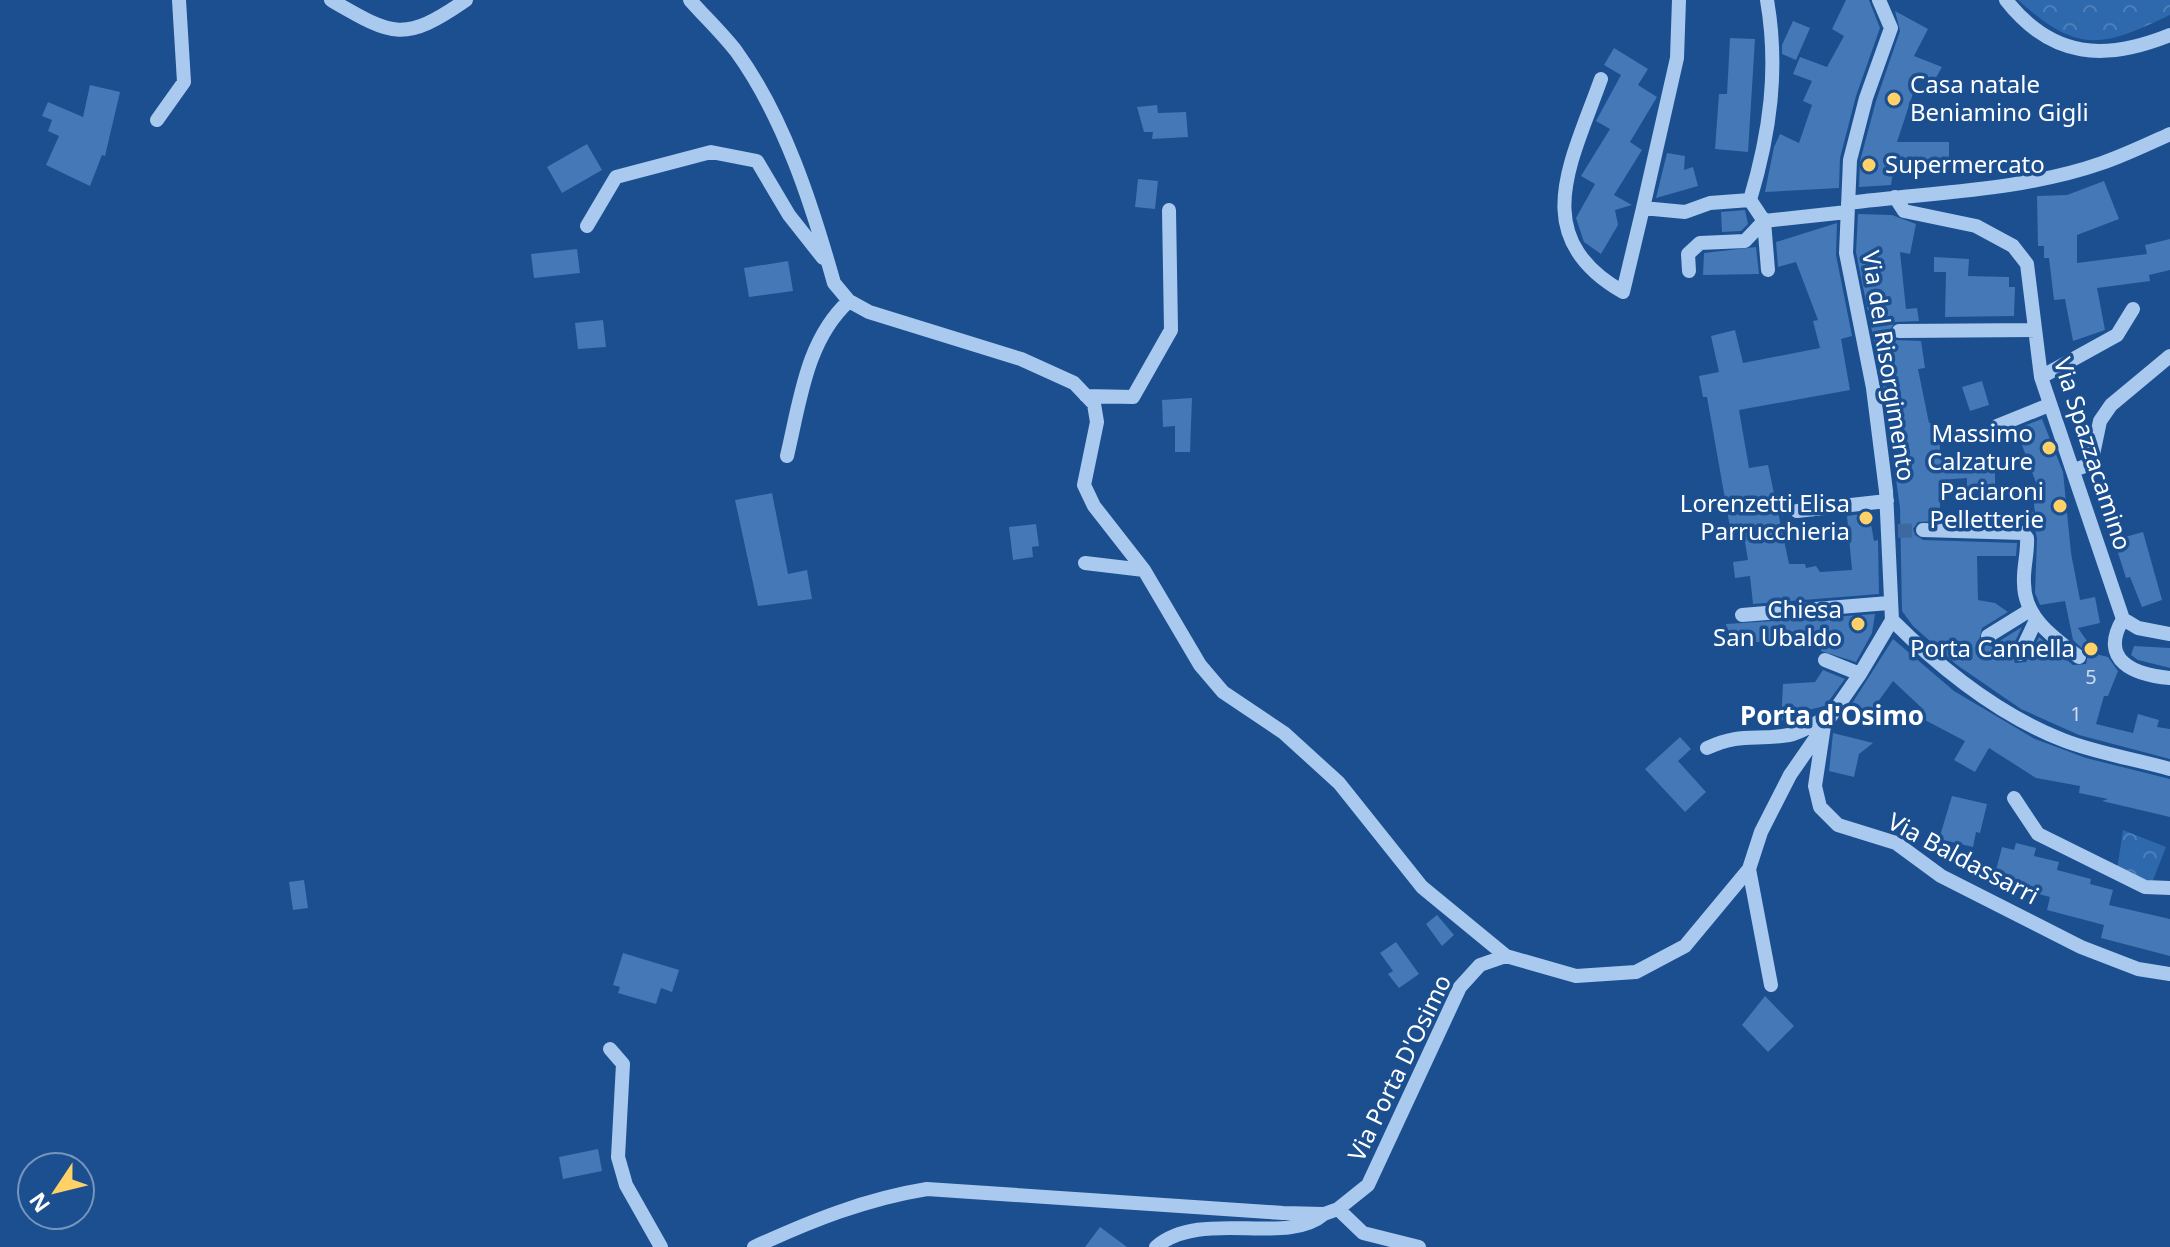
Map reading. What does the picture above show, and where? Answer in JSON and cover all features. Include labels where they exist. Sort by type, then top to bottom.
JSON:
[{"type":"street","points":[[157,120],[184,82],[179,0]]},
{"type":"street","points":[[331,0],[376,26],[402,33],[425,25],[466,0]]},
{"type":"street","points":[[690,0],[734,49],[754,79],[785,143],[834,283],[849,301],[869,312],[1021,359],[1074,383],[1094,404],[1097,422],[1084,485],[1094,506],[1144,570],[1200,665],[1223,692],[1284,733],[1339,783],[1439,905],[1506,956],[1576,976],[1636,972],[1685,946],[1749,869],[1761,832],[1790,775],[1860,674],[1892,620],[1929,658],[1968,688],[2062,740],[2170,769]]},
{"type":"street","points":[[1601,79],[1582,132],[1562,214],[1574,251],[1599,278],[1623,292],[1677,58],[1679,0]]},
{"type":"street","points":[[1767,0],[1772,30],[1773,88],[1764,152],[1750,200],[1764,221],[1768,270]]},
{"type":"street","name":"Via del Risorgimento","points":[[1879,0],[1891,28],[1866,98],[1850,160],[1848,208],[1850,286],[1873,388],[1887,501],[1894,531],[1889,603],[1892,620]]},
{"type":"street","points":[[2006,0],[2035,29],[2074,51],[2111,52],[2143,46],[2170,35]]},
{"type":"street","points":[[1689,271],[1688,254],[1700,243],[1745,241],[1764,221],[1895,197],[2013,184],[2059,175],[2102,163],[2170,134]]},
{"type":"street","points":[[587,226],[616,177],[711,152],[757,161],[789,215],[829,265]]},
{"type":"street","name":"Via Spazzacamino","points":[[1895,197],[1904,211],[1976,226],[2013,246],[2027,264],[2041,377],[2123,619]]},
{"type":"street","points":[[1643,208],[1685,212],[1710,203],[1750,200]]},
{"type":"street","points":[[1086,396],[1133,397],[1171,330],[1169,210]]},
{"type":"street","points":[[787,456],[810,359],[832,317],[849,301]]},
{"type":"street","points":[[2041,377],[2117,335],[2133,309]]},
{"type":"street","points":[[1899,331],[2034,330]]},
{"type":"street","points":[[2074,470],[2091,464],[2100,421],[2111,405],[2170,356]]},
{"type":"street","points":[[1997,426],[2049,405]]},
{"type":"street","points":[[1797,511],[1887,501]]},
{"type":"street","points":[[1923,530],[2023,533],[2027,538],[2024,581],[2033,615],[2079,657]]},
{"type":"street","points":[[1085,563],[1144,570]]},
{"type":"street","points":[[1742,615],[1889,603]]},
{"type":"street","points":[[1988,636],[2033,615]]},
{"type":"street","points":[[2020,654],[2033,615]]},
{"type":"street","points":[[2170,634],[2138,628],[2123,619],[2115,647],[2122,663],[2142,676],[2170,678]]},
{"type":"street","points":[[1825,660],[1860,674]]},
{"type":"street","points":[[1707,748],[1733,736],[1793,735],[1826,720]]},
{"type":"street","name":"Via Baldassarri","points":[[1826,720],[1815,786],[1820,807],[1838,825],[1896,843],[1941,876],[2081,947],[2138,969],[2170,974]]},
{"type":"street","points":[[2014,798],[2038,834],[2145,887],[2170,888]]},
{"type":"street","points":[[1749,869],[1771,985]]},
{"type":"street","name":"Via Porta D'Osimo","points":[[1338,1209],[1368,1185],[1460,987],[1480,965],[1506,956]]},
{"type":"street","points":[[610,1049],[623,1064],[618,1157],[626,1185],[661,1247]]},
{"type":"street","points":[[754,1247],[879,1197],[927,1189],[1324,1214]]},
{"type":"street","points":[[1156,1247],[1166,1238],[1197,1230],[1305,1228],[1324,1214],[1338,1209],[1363,1233],[1419,1247]]},
{"type":"green space","points":[[2018,0],[2170,0],[2170,15],[2126,34],[2091,40],[2057,30]]},
{"type":"green space","points":[[2123,830],[2166,847],[2151,885],[2117,870]]},
{"type":"building","points":[[1846,0],[1869,0],[1880,28],[1856,96],[1840,158],[1839,188],[1765,192],[1774,147],[1780,134],[1799,143],[1812,105],[1803,101],[1812,81],[1793,74],[1800,57],[1827,67],[1844,36],[1832,29]]},
{"type":"building","points":[[1895,11],[1928,29],[1914,56],[1942,67],[1934,81],[1918,78],[1897,142],[1949,142],[1949,172],[1893,172],[1891,185],[1859,187],[1860,161],[1900,31]]},
{"type":"building","points":[[1793,21],[1810,28],[1796,60],[1782,54],[1782,45]]},
{"type":"building","points":[[1730,38],[1755,39],[1748,152],[1715,149],[1719,94],[1727,94]]},
{"type":"building","points":[[1614,48],[1648,69],[1638,85],[1657,97],[1630,142],[1642,150],[1614,195],[1632,205],[1615,210],[1618,225],[1601,254],[1584,242],[1576,218],[1595,184],[1581,176],[1610,129],[1596,121],[1621,75],[1604,65]]},
{"type":"building","points":[[90,85],[120,92],[105,156],[102,155],[90,186],[46,165],[59,136],[48,131],[52,120],[42,116],[48,102],[83,117]]},
{"type":"building","points":[[1157,105],[1158,113],[1186,112],[1188,137],[1152,139],[1153,132],[1144,132],[1137,107]]},
{"type":"building","points":[[587,144],[602,170],[562,193],[547,167]]},
{"type":"building","points":[[1667,153],[1685,156],[1684,170],[1693,167],[1698,186],[1656,198]]},
{"type":"building","points":[[1138,179],[1158,181],[1155,209],[1135,207]]},
{"type":"building","points":[[2104,181],[2119,219],[2077,235],[2077,263],[2147,254],[2145,245],[2170,239],[2170,270],[2149,275],[2150,281],[2097,288],[2105,330],[2073,341],[2065,299],[2054,300],[2049,258],[2044,258],[2044,246],[2038,246],[2037,196],[2067,195]]},
{"type":"building","points":[[1745,210],[1748,224],[1741,231],[1722,232],[1721,212]]},
{"type":"building","points":[[1858,214],[1892,215],[1916,224],[1910,254],[1900,252],[1906,309],[1917,308],[1919,321],[1895,322],[1889,332],[1895,340],[1921,341],[1925,368],[1918,369],[1929,423],[1938,423],[1941,461],[1995,459],[1995,484],[1967,487],[1967,478],[1940,480],[1940,521],[1918,522],[1913,529],[1915,535],[1923,540],[2017,543],[2016,556],[1977,556],[1978,600],[1995,603],[2008,612],[1982,628],[1979,641],[1984,645],[1993,645],[2022,627],[2011,650],[2015,663],[2026,662],[2039,637],[2073,665],[2086,664],[2088,654],[2073,640],[2065,601],[2040,605],[2035,593],[2037,538],[2031,512],[2035,512],[2033,497],[2041,496],[2016,429],[2042,419],[2063,472],[2071,553],[2080,600],[2095,597],[2100,623],[2078,628],[2096,654],[2108,657],[2118,671],[2108,696],[2104,696],[2096,724],[2133,733],[2138,714],[2159,720],[2157,727],[2170,729],[2170,759],[2079,735],[2021,709],[1957,665],[1913,626],[1902,611],[1900,508],[1883,386],[1856,252]]},
{"type":"building","points":[[1837,223],[1836,255],[1852,336],[1841,339],[1850,390],[1739,410],[1749,468],[1768,465],[1789,564],[1805,564],[1806,568],[1816,566],[1820,572],[1852,570],[1847,516],[1869,513],[1874,541],[1878,540],[1879,594],[1753,604],[1750,576],[1735,578],[1733,562],[1748,560],[1743,531],[1731,533],[1707,397],[1703,397],[1699,376],[1719,372],[1711,336],[1735,330],[1743,363],[1820,348],[1813,321],[1818,320],[1796,262],[1778,267],[1776,242]]},
{"type":"building","points":[[1756,247],[1759,274],[1703,275],[1704,253]]},
{"type":"building","points":[[577,249],[580,273],[534,278],[531,254]]},
{"type":"building","points":[[1934,257],[1969,259],[1968,276],[2009,277],[2009,287],[2015,287],[2014,316],[1945,317],[1946,272],[1934,272]]},
{"type":"building","points":[[788,261],[793,291],[749,297],[744,268]]},
{"type":"building","points":[[603,320],[606,347],[578,349],[575,323]]},
{"type":"building","points":[[1982,381],[1989,405],[1970,411],[1962,387]]},
{"type":"building","points":[[1192,398],[1190,452],[1175,452],[1175,426],[1163,427],[1162,400]]},
{"type":"building","points":[[772,493],[788,574],[807,570],[812,599],[758,606],[735,500]]},
{"type":"building","points":[[1036,524],[1039,546],[1032,547],[1033,557],[1013,560],[1009,527]]},
{"type":"building","points":[[2143,532],[2162,600],[2142,607],[2130,577],[2126,578],[2114,540]]},
{"type":"building","points":[[1875,614],[1872,633],[1856,662],[1821,651],[1823,642],[1798,639],[1730,644],[1726,624]]},
{"type":"building","points":[[1893,639],[1954,691],[2035,739],[2086,758],[2170,779],[2170,817],[2102,801],[2108,799],[2079,793],[2080,786],[2036,778],[1989,748],[1975,772],[1954,760],[1965,741],[1919,717],[1924,710],[1893,681],[1867,717],[1851,705]]},
{"type":"building","points":[[2134,646],[2170,648],[2170,668],[2138,660],[2131,655]]},
{"type":"building","points":[[1823,670],[1845,679],[1825,706],[1795,713],[1781,721],[1783,684],[1815,682]]},
{"type":"building","points":[[1833,733],[1873,743],[1859,754],[1854,777],[1829,771]]},
{"type":"building","points":[[1680,737],[1691,749],[1678,761],[1706,792],[1685,812],[1645,769]]},
{"type":"building","points":[[1952,796],[1987,804],[1973,847],[1939,839]]},
{"type":"building","points":[[2016,843],[2036,848],[2034,856],[2059,862],[2057,870],[2091,879],[2090,884],[2113,890],[2109,905],[2170,919],[2170,956],[2101,938],[2104,925],[2047,910],[2050,897],[1993,882],[2002,847],[2014,850]]},
{"type":"building","points":[[304,880],[308,908],[293,910],[289,882]]},
{"type":"building","points":[[1437,915],[1454,935],[1442,946],[1426,924]]},
{"type":"building","points":[[1396,942],[1419,974],[1399,988],[1388,974],[1393,971],[1380,953]]},
{"type":"building","points":[[623,953],[679,970],[672,992],[661,988],[656,1004],[618,993],[620,987],[613,985]]},
{"type":"building","points":[[1765,996],[1794,1026],[1768,1052],[1742,1025]]},
{"type":"building","points":[[598,1149],[602,1171],[563,1179],[559,1157]]},
{"type":"building","points":[[1100,1227],[1127,1247],[1085,1247]]},
{"type":"tunnel","points":[[1898,531],[1923,530]]},
{"type":"place","name":"Casa natale Beniamino Gigli","points":[[1894,99]]},
{"type":"place","name":"Supermercato","points":[[1869,165]]},
{"type":"place","name":"Massimo Calzature","points":[[2049,448]]},
{"type":"place","name":"Paciaroni Pelletterie","points":[[2060,506]]},
{"type":"place","name":"Lorenzetti Elisa Parrucchieria","points":[[1866,518]]},
{"type":"place","name":"Chiesa San Ubaldo","points":[[1858,624]]},
{"type":"place","name":"Porta Cannella","points":[[2091,649]]},
{"type":"district","name":"Porta d'Osimo","points":[[1832,716]]}]
